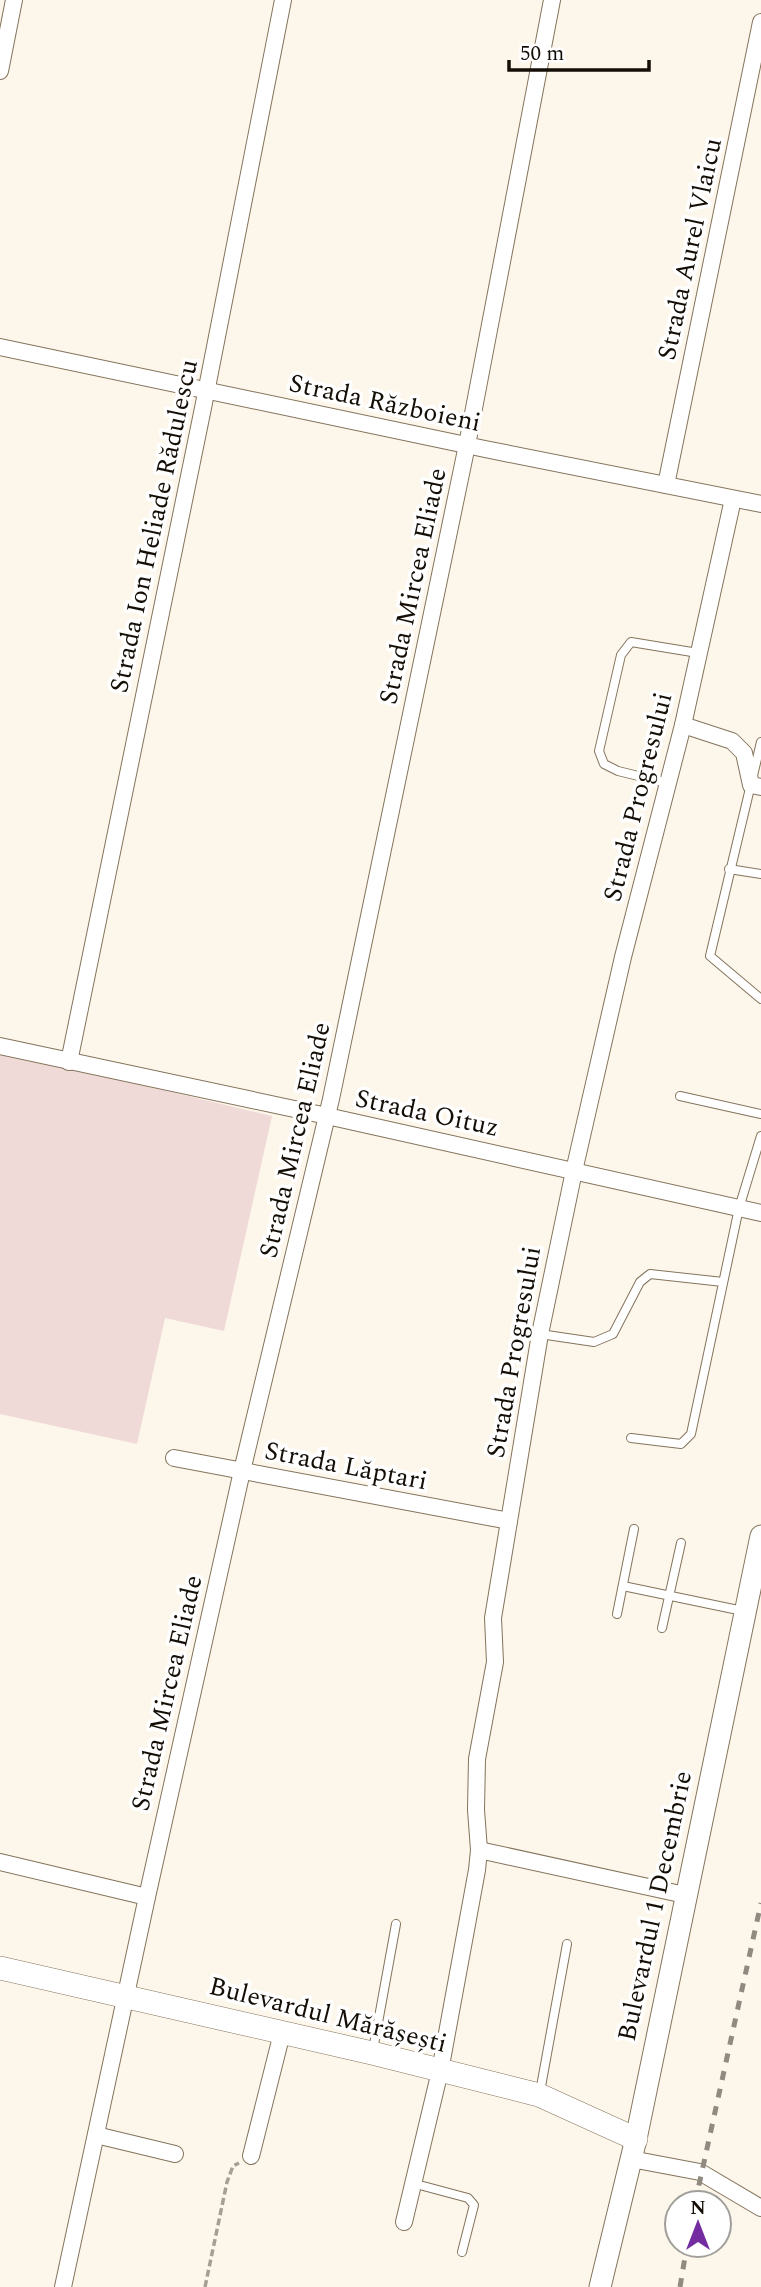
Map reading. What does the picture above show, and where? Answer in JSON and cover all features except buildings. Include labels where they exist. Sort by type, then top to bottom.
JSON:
[{"type":"main road","name":"Bulevardul Mărășești","points":[[0,1968],[372,2053],[539,2095],[633,2149]]},
{"type":"street","points":[[0,71],[14,0]]},
{"type":"street","name":"Strada Ion Heliade Rădulescu","points":[[69,1062],[207,390],[283,0]]},
{"type":"street","name":"Strada Mircea Eliade","points":[[63,2287],[242,1471],[327,1116],[467,445],[552,0]]},
{"type":"street","name":"Strada Aurel Vlaicu","points":[[667,485],[761,22]]},
{"type":"street","name":"Strada Războieni","points":[[0,347],[761,504]]},
{"type":"street","name":"Strada Progresului","points":[[404,2222],[440,2071],[479,1850],[476,1810],[477,1759],[495,1662],[493,1618],[540,1334],[574,1171],[682,725],[733,499]]},
{"type":"street","points":[[682,725],[732,741],[744,753],[756,786]]},
{"type":"street","name":"Strada Oituz","points":[[0,1046],[761,1213]]},
{"type":"street","name":"Strada Lăptari","points":[[174,1458],[509,1521]]},
{"type":"street","name":"Bulevardul 1 Decembrie","points":[[600,2287],[633,2149],[761,1536]]},
{"type":"street","points":[[479,1850],[685,1895]]},
{"type":"street","points":[[0,1862],[147,1897]]},
{"type":"street","points":[[251,2156],[282,2033]]},
{"type":"street","points":[[96,2136],[175,2154]]},
{"type":"street","points":[[633,2149],[700,2172],[761,2208]]},
{"type":"lane","points":[[667,783],[618,771],[604,764],[601,758],[599,751],[621,655],[631,642],[698,653]]},
{"type":"lane","points":[[761,742],[756,786],[729,869],[710,956],[761,999]]},
{"type":"lane","points":[[729,869],[761,874]]},
{"type":"lane","points":[[680,1096],[761,1114]]},
{"type":"lane","points":[[631,1438],[681,1444],[691,1434],[739,1208],[761,1136]]},
{"type":"lane","points":[[540,1334],[594,1342],[613,1334],[640,1282],[650,1274],[723,1282]]},
{"type":"lane","points":[[617,1614],[634,1529]]},
{"type":"lane","points":[[663,1628],[681,1543]]},
{"type":"lane","points":[[623,1586],[745,1611]]},
{"type":"lane","points":[[372,2053],[396,1924]]},
{"type":"lane","points":[[539,2095],[567,1944]]},
{"type":"lane","points":[[412,2183],[468,2198],[474,2205],[462,2252]]},
{"type":"path","points":[[205,2287],[233,2166],[251,2156]]},
{"type":"shaded area","points":[[0,1051],[272,1116],[224,1331],[165,1318],[137,1444],[0,1414]]},
{"type":"railway","points":[[698,2189],[761,1903]]},
{"type":"railway","points":[[680,2287],[685,2259]]}]
